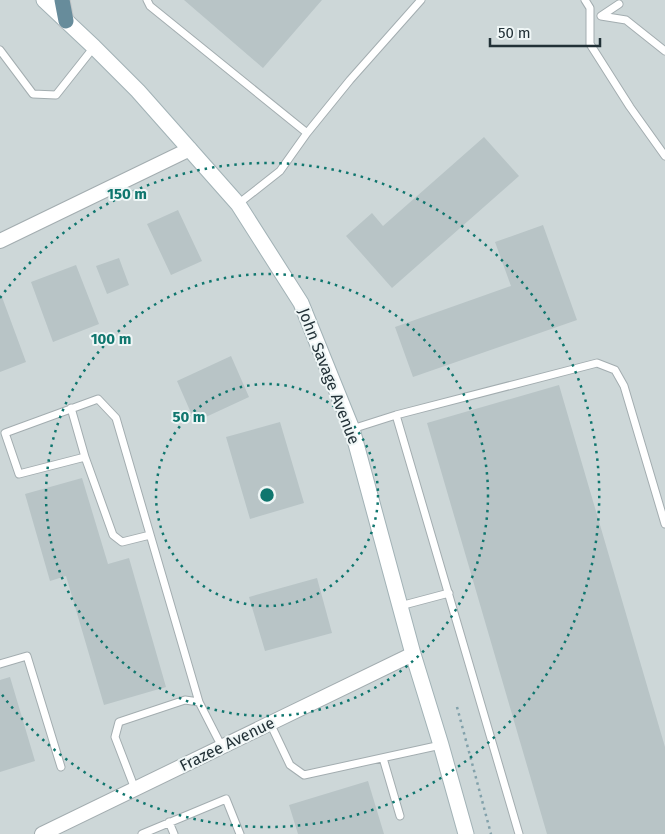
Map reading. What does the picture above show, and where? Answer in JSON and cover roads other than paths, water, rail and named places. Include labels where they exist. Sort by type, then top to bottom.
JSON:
[{"type":"main road","name":"John Savage Avenue","points":[[44,0],[138,91],[238,204],[301,303],[352,429],[399,606],[466,834]]},
{"type":"main road","points":[[62,0],[66,21]]},
{"type":"street","points":[[0,241],[190,150]]},
{"type":"street","name":"Frazee Avenue","points":[[42,834],[413,654]]},
{"type":"lane","points":[[147,0],[150,6],[307,133]]},
{"type":"lane","points":[[238,204],[280,171],[307,133],[350,80],[421,0]]},
{"type":"lane","points":[[585,0],[590,8],[590,44],[630,107],[665,156]]},
{"type":"lane","points":[[619,4],[601,16],[626,20],[665,51]]},
{"type":"lane","points":[[0,50],[33,94],[56,95],[94,47]]},
{"type":"lane","points":[[352,429],[396,415],[597,363],[615,370],[624,386],[665,524]]},
{"type":"lane","points":[[85,457],[19,474],[5,432],[98,399],[116,418],[199,702],[222,747]]},
{"type":"lane","points":[[71,408],[85,457],[113,535],[122,542],[150,535]]},
{"type":"lane","points":[[396,415],[519,834]]},
{"type":"lane","points":[[399,606],[449,594]]},
{"type":"lane","points":[[0,664],[27,656],[61,767]]},
{"type":"lane","points":[[135,789],[115,737],[120,722],[185,700],[199,702]]},
{"type":"lane","points":[[270,723],[290,765],[304,775],[441,745]]},
{"type":"lane","points":[[383,758],[400,816]]},
{"type":"lane","points":[[142,834],[226,799],[240,834]]},
{"type":"lane","points":[[169,822],[174,834]]}]
